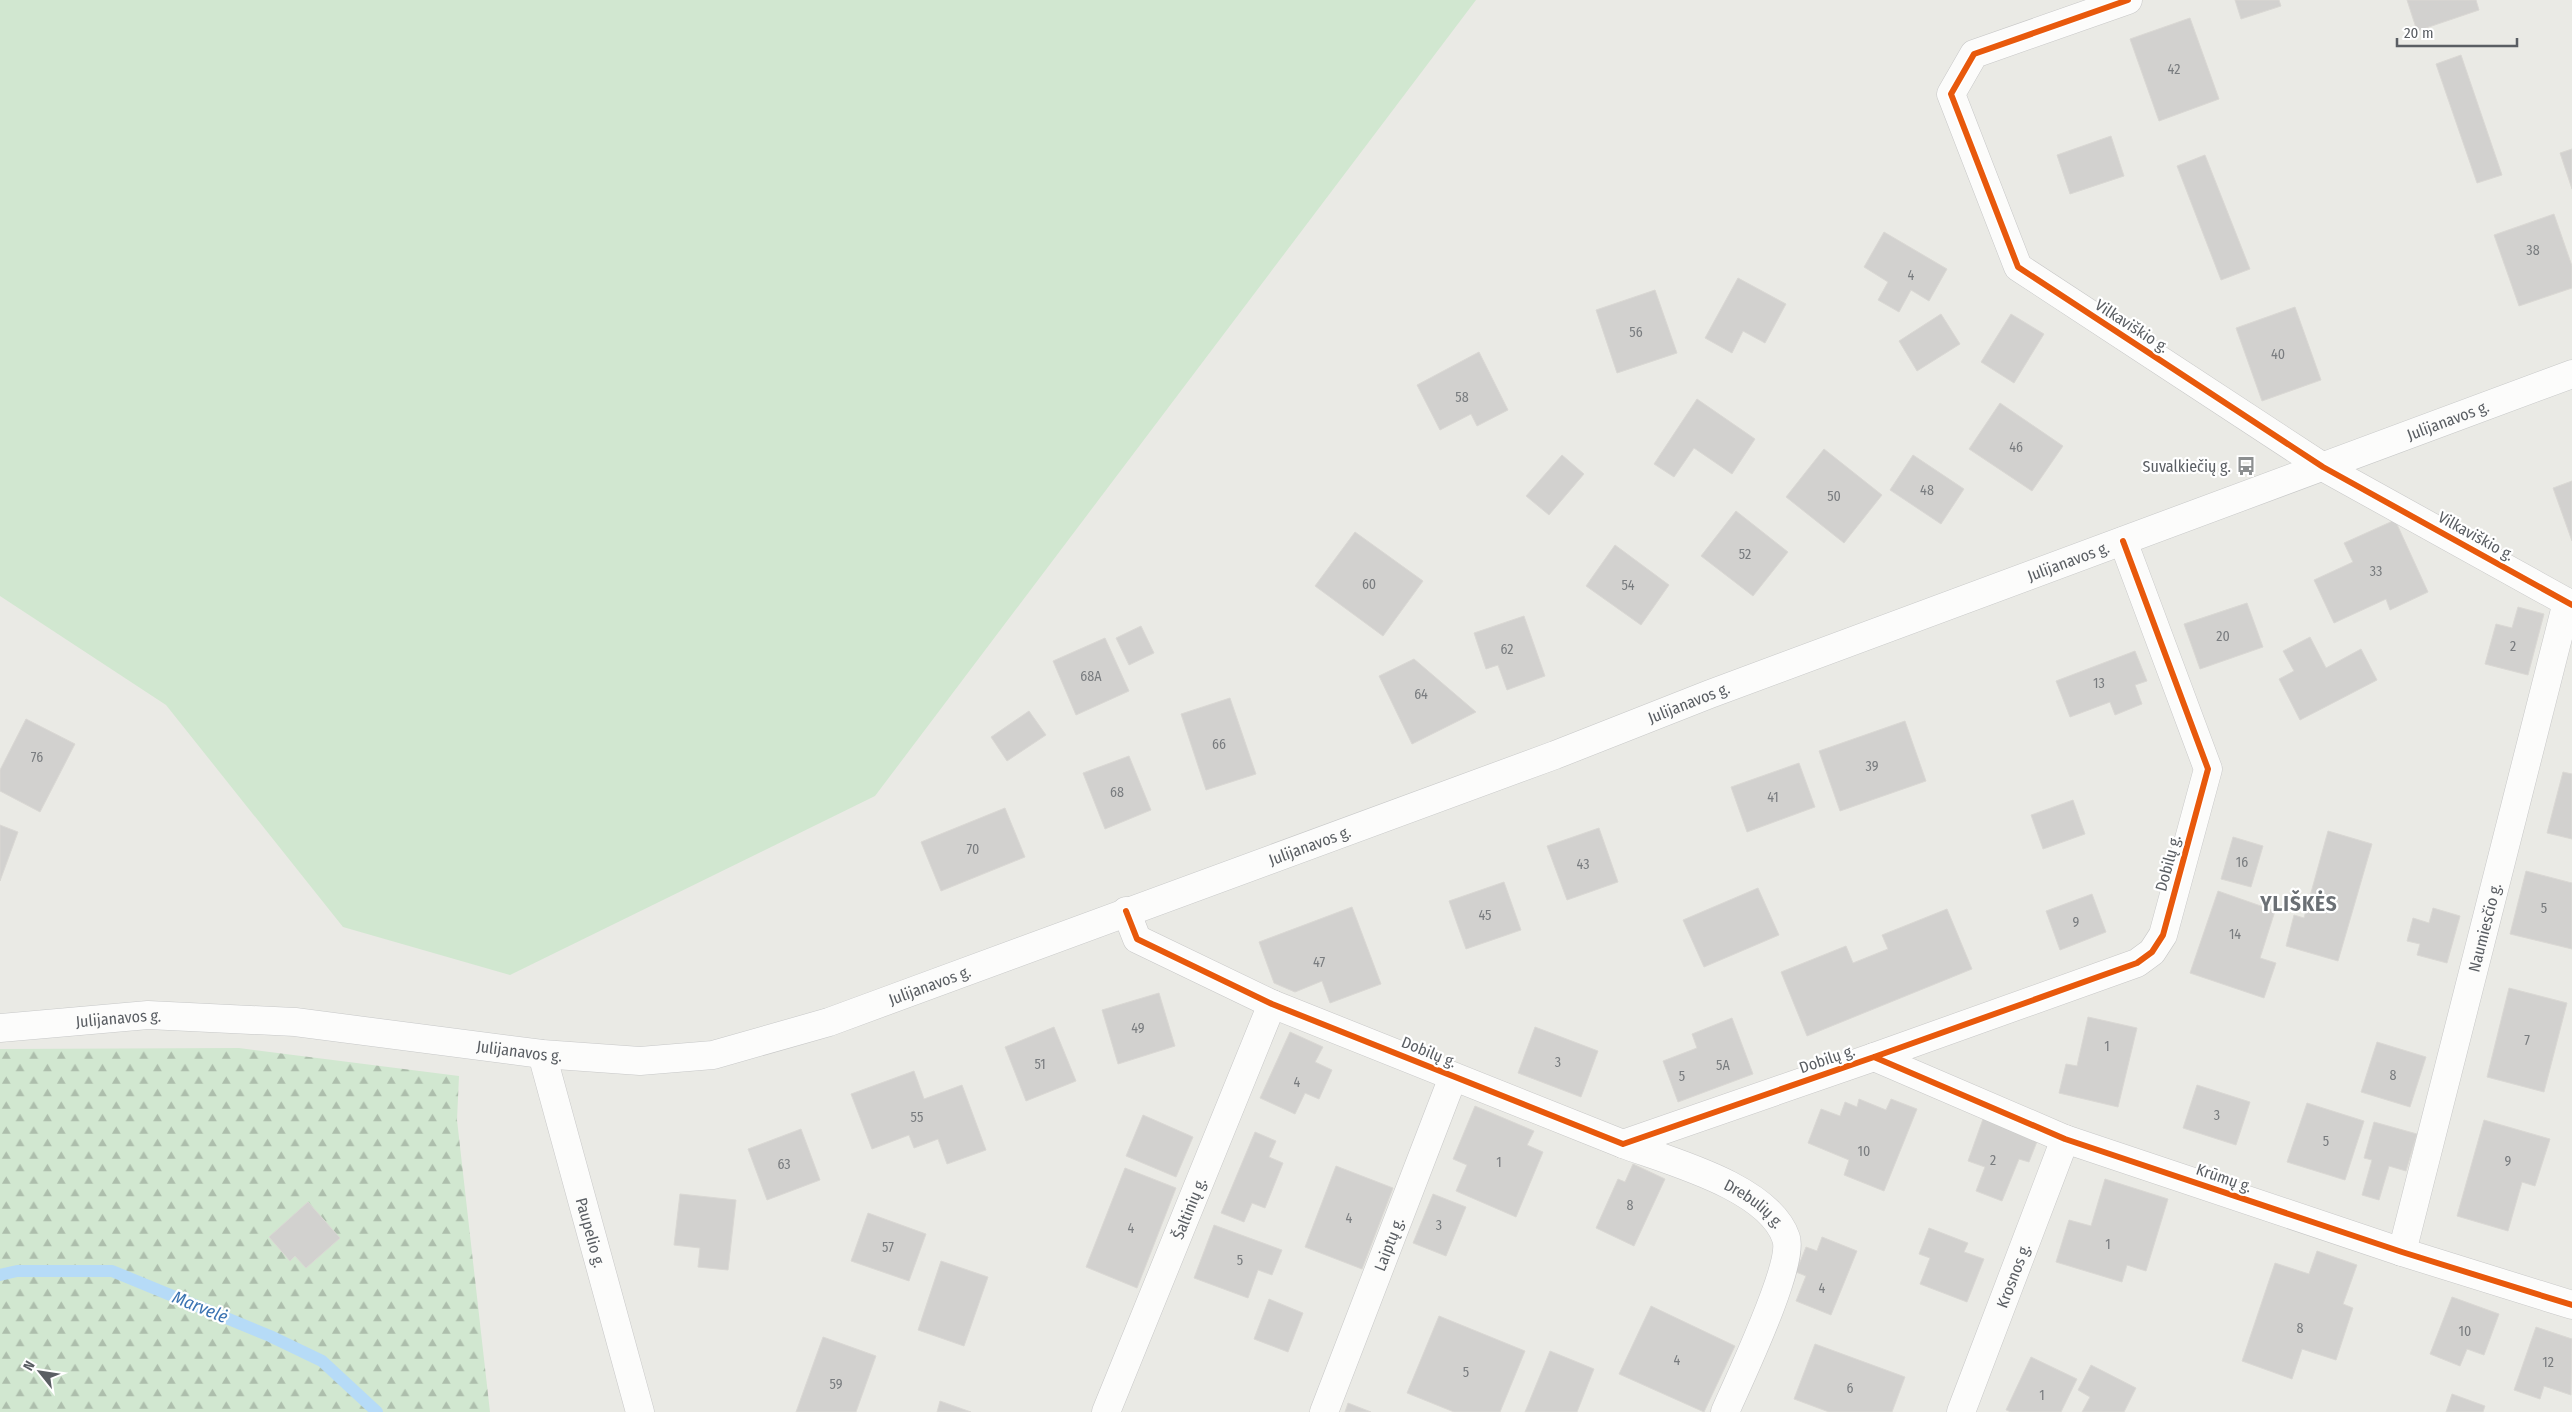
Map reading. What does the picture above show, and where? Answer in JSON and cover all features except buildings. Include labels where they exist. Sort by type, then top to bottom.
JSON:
[{"type":"street","name":"Vilkaviškio g.","points":[[2128,0],[1974,54],[1951,94],[2018,267],[2323,468],[2569,604]]},
{"type":"street","name":"Julijanavos g.","points":[[0,1028],[148,1015],[296,1022],[542,1054],[640,1061],[713,1055],[829,1022],[1555,754],[1710,694],[2572,374]]},
{"type":"street","name":"Dobilų g.","points":[[1126,911],[1137,939],[1272,1004],[1622,1144],[1874,1058],[2137,963],[2152,952],[2163,935],[2208,769],[2123,541]]},
{"type":"street","name":"Naumiesčio g.","points":[[2402,1252],[2569,604]]},
{"type":"street","name":"Šaltinių g.","points":[[1106,1412],[1272,1004]]},
{"type":"street","name":"Paupelio g.","points":[[542,1054],[640,1412]]},
{"type":"street","name":"Krūmų g.","points":[[1874,1058],[2065,1139],[2402,1252],[2572,1305]]},
{"type":"street","name":"Laiptų g.","points":[[1324,1412],[1453,1077]]},
{"type":"street","name":"Krosnos g.","points":[[1960,1412],[2065,1139]]},
{"type":"street","name":"Drebulių g.","points":[[1622,1144],[1733,1185],[1772,1214],[1787,1239],[1779,1285],[1725,1412]]},
{"type":"green space","points":[[0,0],[1476,0],[875,796],[510,975],[343,927],[166,705],[0,596]]},
{"type":"green space","points":[[239,1048],[459,1076],[457,1120],[490,1412],[0,1412],[0,1049]]},
{"type":"waterway","name":"Marvelė","points":[[0,1275],[17,1271],[112,1271],[270,1336],[322,1361],[377,1412]]},
{"type":"cycle path","points":[[2128,0],[1974,54],[1951,94],[2018,267],[2323,467],[2572,605]]},
{"type":"cycle path","points":[[1126,911],[1137,939],[1272,1004],[1623,1144],[2137,963],[2152,952],[2163,935],[2208,769],[2123,541]]},
{"type":"cycle path","points":[[1874,1057],[2065,1139],[2402,1252],[2572,1305]]},
{"type":"place","name":"Suvalkiečių g.","points":[[2246,466]]},
{"type":"district","name":"YLIŠKĖS","points":[[2299,904]]}]
